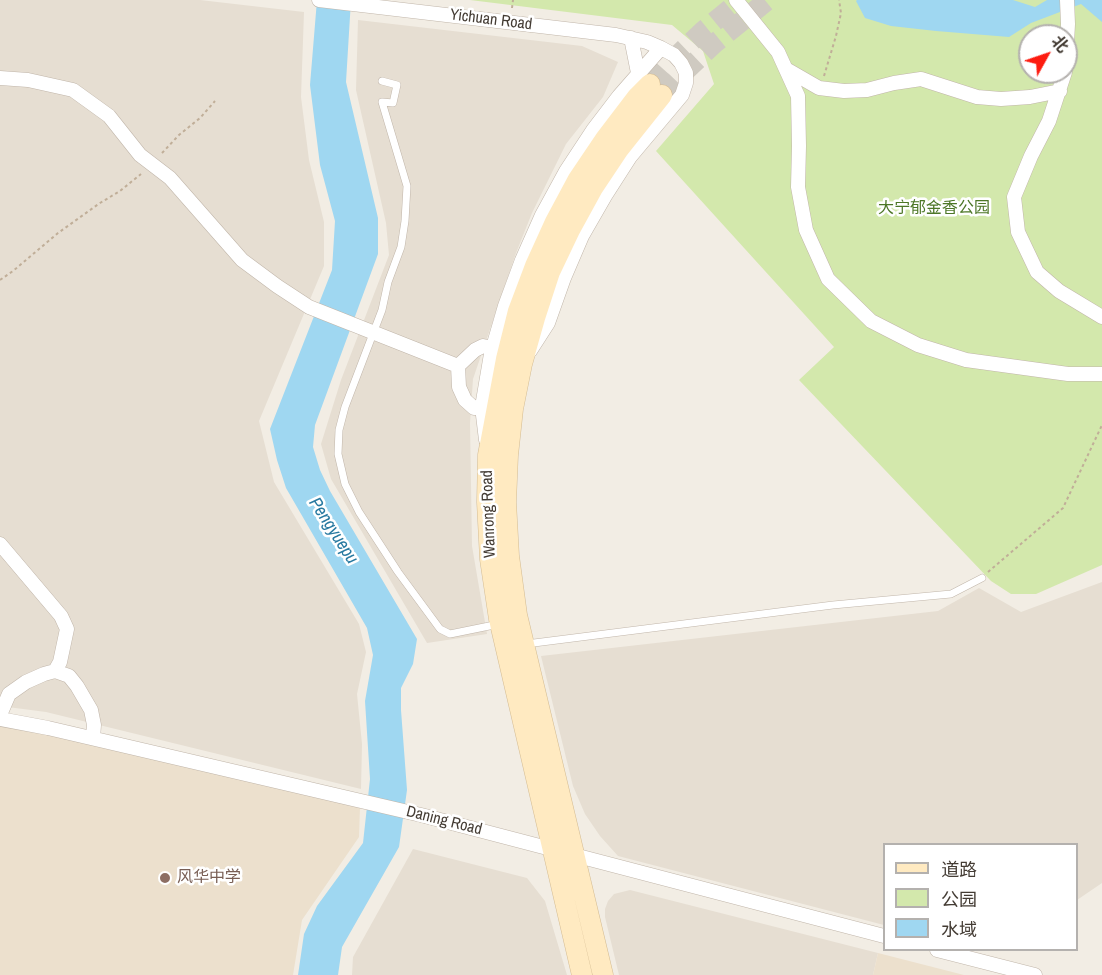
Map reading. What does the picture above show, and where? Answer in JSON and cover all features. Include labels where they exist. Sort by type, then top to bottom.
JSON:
[{"type":"main road","name":"Wanrong Road","points":[[603,975],[517,615],[509,556],[506,502],[508,455],[513,409],[522,364],[550,272],[593,188],[619,149],[650,84]]},
{"type":"main road","name":"Wanrong Road","points":[[582,975],[500,624],[490,560],[487,502],[488,454],[506,359],[519,311],[535,266],[578,179],[605,139],[637,97],[650,84]]},
{"type":"street","name":"Yichuan Road","points":[[319,0],[606,34],[631,38],[661,48]]},
{"type":"street","points":[[736,0],[778,52],[798,96],[798,187],[806,230],[828,279],[871,321],[918,345],[966,360],[1068,374],[1102,374]]},
{"type":"street","points":[[1067,0],[1068,24]]},
{"type":"street","points":[[631,38],[650,84]]},
{"type":"street","points":[[488,454],[482,407],[494,348],[508,297],[522,260],[542,215],[566,171],[593,130],[650,84],[661,48],[674,55],[686,73],[682,95],[630,157],[605,196],[582,236],[548,323],[522,364]]},
{"type":"street","points":[[786,69],[819,88],[844,91],[867,90],[921,79],[977,97],[1001,99],[1030,97],[1060,91]]},
{"type":"street","points":[[0,78],[28,80],[73,90],[109,116],[140,155],[170,178],[242,260],[309,307],[458,366]]},
{"type":"street","points":[[1062,84],[1049,121],[1014,196],[1018,232],[1037,272],[1059,291],[1102,317]]},
{"type":"street","points":[[482,407],[474,408],[465,400],[459,387],[458,366],[475,350],[483,346],[494,348]]},
{"type":"street","points":[[0,544],[60,616],[66,628],[60,662],[55,671]]},
{"type":"street","points":[[0,717],[9,694],[26,682],[55,671],[69,676],[91,710],[94,725],[93,738]]},
{"type":"street","name":"Daning Road","points":[[0,717],[421,815],[883,935]]},
{"type":"street","points":[[941,951],[1035,975]]},
{"type":"lane","points":[[382,81],[397,85],[393,103],[382,102],[407,186],[405,221],[401,247],[388,282],[382,310],[348,397],[339,430],[338,453],[345,484],[359,512],[398,572],[440,629],[450,634],[500,624]]},
{"type":"lane","points":[[524,644],[833,605],[951,594],[981,578]]},
{"type":"path","points":[[819,88],[837,36],[841,13],[839,0]]},
{"type":"path","points":[[0,280],[14,271],[58,233],[154,166],[161,154],[215,101]]},
{"type":"path","points":[[981,578],[1063,508],[1102,425]]},
{"type":"shaded area","points":[[0,0],[200,0],[304,12],[301,97],[309,160],[324,222],[324,266],[259,421],[274,482],[359,624],[366,652],[357,694],[362,744],[361,789],[46,712],[0,706]]},
{"type":"shaded area","points":[[358,20],[582,46],[618,62],[603,97],[566,144],[532,213],[473,379],[470,423],[472,546],[487,634],[427,643],[331,479],[321,444],[341,380],[389,255],[386,223],[356,90]]},
{"type":"shaded area","points":[[1102,582],[1102,883],[1078,899],[1078,843],[883,843],[883,925],[618,856],[585,814],[573,786],[541,656],[938,611],[979,588],[1021,612]]},
{"type":"shaded area","name":"风华中学","points":[[0,726],[29,730],[360,807],[359,837],[302,920],[293,975],[0,975]]},
{"type":"shaded area","points":[[413,849],[527,878],[545,901],[567,975],[352,975],[353,957]]},
{"type":"shaded area","points":[[630,890],[878,953],[873,975],[619,975],[605,909],[614,894]]},
{"type":"shaded area","points":[[878,953],[964,975],[873,975]]},
{"type":"green space","name":"大宁郁金香公园","points":[[470,0],[1102,0],[1102,565],[1036,594],[1011,594],[991,581],[799,380],[834,347],[656,151],[714,84],[703,51],[672,25]]},
{"type":"water","name":"Pengyuepu","points":[[317,0],[351,0],[346,82],[378,218],[378,254],[315,425],[313,447],[330,491],[417,639],[413,664],[401,688],[407,790],[399,847],[342,947],[338,975],[298,975],[304,934],[317,906],[363,843],[370,779],[365,701],[373,655],[367,628],[286,488],[270,429],[332,270],[335,221],[320,165],[310,85]]},
{"type":"water","points":[[1013,0],[1035,7],[1047,0],[1102,0],[1102,22],[1081,4],[1029,24],[1018,24],[1018,31],[1009,37],[936,31],[891,26],[865,18],[856,1]]},
{"type":"tunnel","points":[[650,84],[704,30],[741,0]]},
{"type":"tunnel","points":[[662,95],[715,43],[768,0]]},
{"type":"place","name":"风华中学","points":[[165,878]]}]
